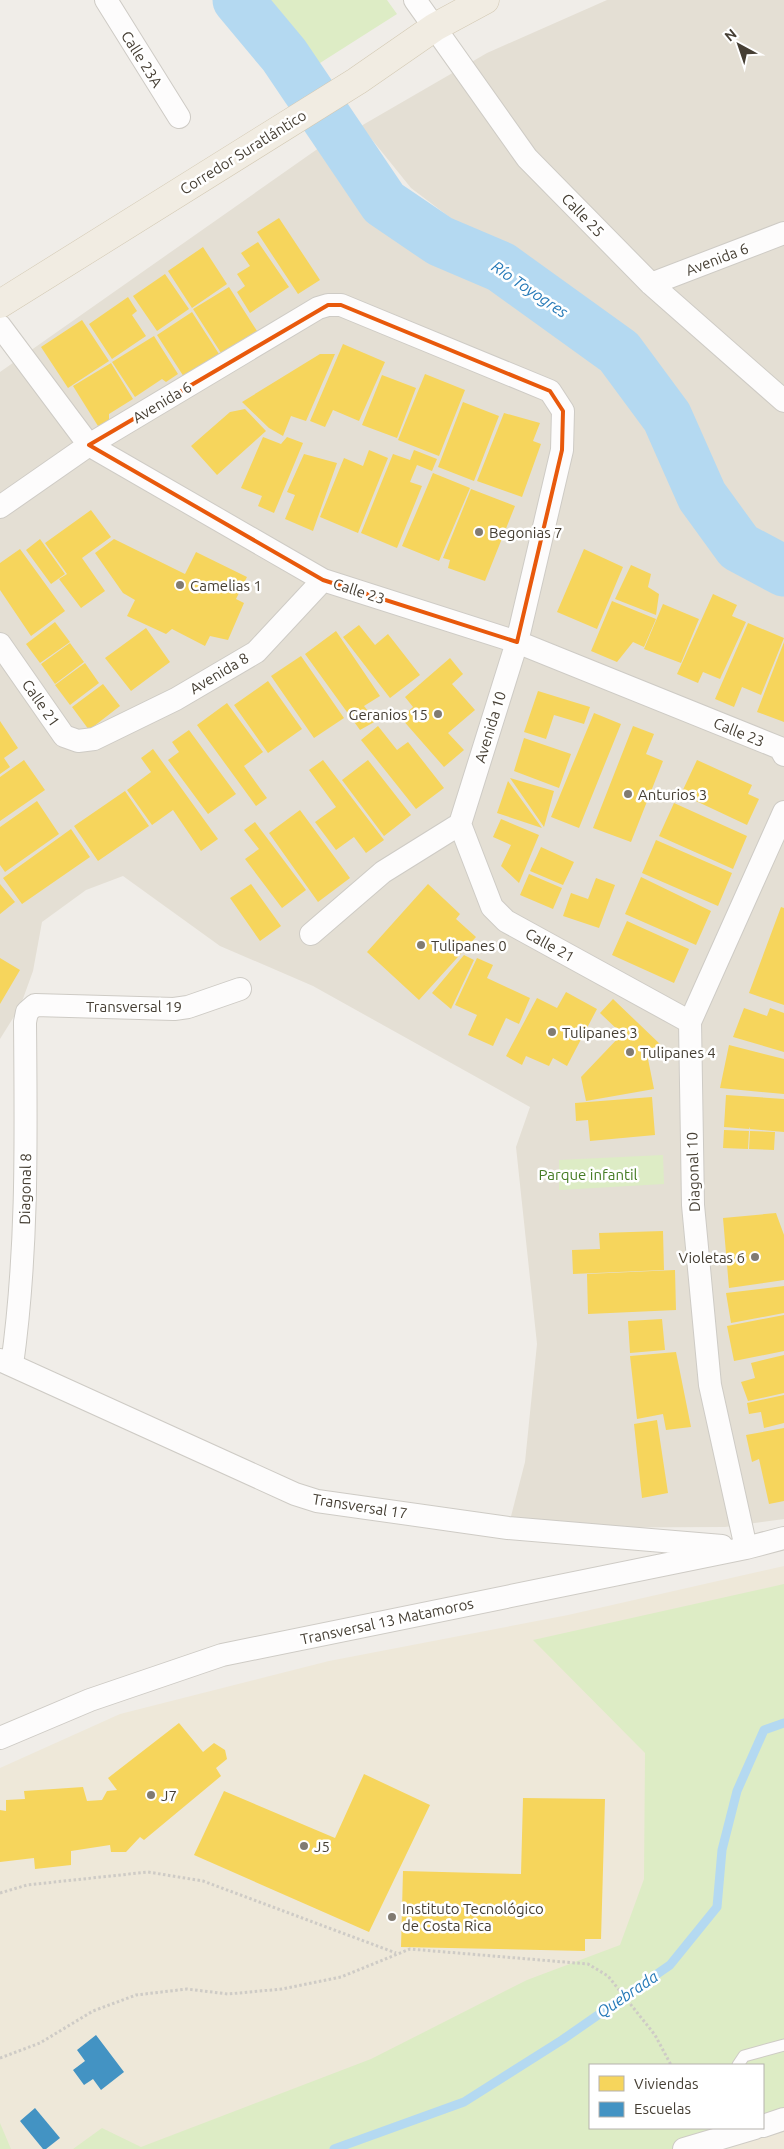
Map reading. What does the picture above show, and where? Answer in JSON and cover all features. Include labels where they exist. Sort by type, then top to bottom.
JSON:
[{"type":"main road","name":"Corredor Suratlántico","points":[[0,304],[356,81],[436,27],[485,0]]},
{"type":"street","name":"Calle 23A","points":[[106,0],[179,117]]},
{"type":"street","name":"Calle 25","points":[[415,0],[436,27],[527,158],[650,284],[784,401]]},
{"type":"street","name":"Avenida 6","points":[[650,284],[784,233]]},
{"type":"street","name":"Avenida 6","points":[[0,507],[89,445],[318,308],[328,305],[341,305],[550,391],[563,411],[562,450]]},
{"type":"street","name":"Calle 23","points":[[0,326],[89,445],[323,580],[517,642],[780,748],[784,755]]},
{"type":"street","name":"Avenida 10","points":[[460,824],[517,642],[562,450]]},
{"type":"street","name":"Avenida 8","points":[[94,739],[176,699],[256,652],[323,580]]},
{"type":"street","name":"Calle 21","points":[[0,644],[64,736],[78,741],[94,739]]},
{"type":"street","name":"Diagonal 10","points":[[746,1548],[710,1385],[693,1205],[690,1022],[784,812]]},
{"type":"street","name":"Calle 21","points":[[460,824],[492,908],[506,921],[690,1022]]},
{"type":"street","points":[[312,934],[383,872],[460,824]]},
{"type":"street","name":"Transversal 19","points":[[27,1012],[35,1005],[174,1009],[188,1007],[240,989]]},
{"type":"street","name":"Diagonal 8","points":[[6,1363],[19,1313],[26,1202],[25,1022],[27,1012]]},
{"type":"street","name":"Transversal 17","points":[[6,1363],[295,1494],[317,1500],[508,1528],[746,1548]]},
{"type":"street","name":"Transversal 13 Matamoros","points":[[0,1738],[90,1700],[222,1655],[746,1548],[784,1538]]},
{"type":"street","points":[[764,2125],[784,2119]]},
{"type":"street","points":[[684,2149],[749,2129]]},
{"type":"lane","points":[[739,2064],[744,2056],[784,2045]]},
{"type":"path","points":[[0,1893],[27,1884],[148,1872],[203,1881],[397,1954]]},
{"type":"path","points":[[0,2058],[40,2043],[93,2011],[136,1995],[186,1989],[228,1994],[282,1989],[341,1977],[410,1949],[588,1964],[608,1976],[655,2036],[670,2064]]},
{"type":"highlighted area","points":[[328,305],[341,305],[550,391],[563,411],[562,450],[517,642],[323,580],[89,445]]},
{"type":"shaded area","points":[[607,0],[784,0],[784,543],[756,530],[715,471],[687,405],[634,334],[518,250],[452,219],[411,188],[361,126],[487,53]]},
{"type":"shaded area","points":[[326,143],[355,201],[393,229],[487,280],[601,361],[623,384],[664,457],[709,545],[762,583],[784,592],[784,1519],[725,1527],[508,1528],[525,1462],[537,1344],[516,1147],[530,1107],[313,986],[220,946],[123,876],[86,890],[42,922],[33,971],[20,1007],[0,1039],[0,372]]},
{"type":"shaded area","name":"Instituto Tecnológico de Costa Rica","points":[[784,1566],[784,2149],[0,2149],[0,1768],[120,1714],[329,1661],[568,1615]]},
{"type":"green space","points":[[261,0],[387,0],[397,14],[309,70]]},
{"type":"green space","name":"Parque infantil","points":[[663,1155],[664,1184],[559,1190],[559,1160]]},
{"type":"green space","points":[[784,1584],[784,2119],[764,2126],[764,2064],[589,2064],[589,2129],[752,2129],[690,2149],[73,2149],[102,2128],[141,2147],[371,2059],[527,1980],[620,1945],[644,1879],[645,1753],[533,1640]]},
{"type":"green space","points":[[0,2123],[11,2149],[0,2149]]},
{"type":"building: Viviendas","points":[[279,218],[320,280],[298,294],[257,232]]},
{"type":"building: Viviendas","points":[[258,242],[289,287],[250,313],[237,292],[245,286],[237,274],[250,266],[241,253]]},
{"type":"building: Viviendas","points":[[203,247],[227,284],[192,308],[168,271]]},
{"type":"building: Viviendas","points":[[165,274],[189,309],[157,331],[133,296]]},
{"type":"building: Viviendas","points":[[229,287],[257,331],[221,353],[193,309]]},
{"type":"building: Viviendas","points":[[128,297],[137,311],[132,315],[146,336],[112,359],[89,324]]},
{"type":"building: Viviendas","points":[[192,312],[219,354],[184,377],[157,335]]},
{"type":"building: Viviendas","points":[[82,320],[109,361],[68,388],[41,347]]},
{"type":"building: Viviendas","points":[[154,336],[178,374],[166,382],[162,379],[135,397],[112,362]]},
{"type":"building: Viviendas","points":[[343,344],[385,362],[359,421],[333,410],[325,427],[310,421]]},
{"type":"building: Viviendas","points":[[320,354],[335,354],[306,421],[291,416],[283,436],[269,428],[242,402]]},
{"type":"building: Viviendas","points":[[111,363],[133,399],[109,414],[109,420],[98,426],[73,386]]},
{"type":"building: Viviendas","points":[[425,374],[465,390],[439,456],[398,440]]},
{"type":"building: Viviendas","points":[[382,375],[416,388],[397,438],[362,425]]},
{"type":"building: Viviendas","points":[[463,402],[499,416],[474,481],[438,467]]},
{"type":"building: Viviendas","points":[[245,409],[266,431],[217,475],[191,446],[230,412]]},
{"type":"building: Viviendas","points":[[504,413],[540,423],[533,441],[541,444],[522,497],[477,481]]},
{"type":"building: Viviendas","points":[[263,437],[281,444],[287,437],[303,443],[274,513],[258,506],[262,496],[241,488]]},
{"type":"building: Viviendas","points":[[369,450],[388,458],[358,533],[320,517],[344,458],[363,466]]},
{"type":"building: Viviendas","points":[[414,450],[437,459],[432,471],[417,465],[410,482],[422,486],[397,548],[361,533],[393,454],[410,460]]},
{"type":"building: Viviendas","points":[[304,454],[337,463],[313,531],[285,519],[295,495],[287,492]]},
{"type":"building: Viviendas","points":[[433,473],[470,488],[439,561],[402,546]]},
{"type":"building: Viviendas","name":"Begonias 7","points":[[471,489],[515,506],[485,581],[448,568],[450,560],[443,558]]},
{"type":"building: Viviendas","points":[[91,510],[111,537],[82,558],[105,591],[81,608],[59,579],[67,574],[45,543]]},
{"type":"building: Viviendas","points":[[40,539],[65,574],[51,584],[26,550]]},
{"type":"building: Viviendas","name":"Camelias 1","points":[[114,539],[185,574],[196,552],[247,577],[236,599],[244,603],[228,640],[210,636],[205,646],[172,629],[166,634],[127,616],[135,600],[123,593],[95,553]]},
{"type":"building: Viviendas","points":[[20,549],[65,611],[31,636],[0,590],[0,563]]},
{"type":"building: Viviendas","points":[[584,549],[623,567],[597,629],[557,612]]},
{"type":"building: Viviendas","points":[[631,565],[651,574],[648,587],[659,594],[656,615],[615,599]]},
{"type":"building: Viviendas","points":[[713,594],[737,605],[732,616],[746,622],[720,679],[703,672],[698,683],[677,674]]},
{"type":"building: Viviendas","points":[[612,601],[656,619],[644,647],[633,642],[617,662],[591,651]]},
{"type":"building: Viviendas","points":[[663,604],[699,619],[681,663],[644,649]]},
{"type":"building: Viviendas","points":[[55,622],[70,642],[40,663],[26,644]]},
{"type":"building: Viviendas","points":[[748,623],[784,638],[761,695],[742,687],[734,707],[715,699]]},
{"type":"building: Viviendas","points":[[359,625],[375,645],[388,634],[420,675],[390,698],[343,637]]},
{"type":"building: Viviendas","points":[[146,628],[170,662],[131,691],[105,658]]},
{"type":"building: Viviendas","points":[[336,631],[380,696],[364,706],[376,721],[360,730],[305,654]]},
{"type":"building: Viviendas","points":[[784,642],[784,722],[757,712]]},
{"type":"building: Viviendas","points":[[70,643],[84,662],[55,684],[41,664]]},
{"type":"building: Viviendas","points":[[301,656],[344,718],[314,738],[271,676]]},
{"type":"building: Viviendas","name":"Geranios 15","points":[[450,658],[463,674],[452,684],[475,710],[448,733],[464,750],[444,767],[401,718],[413,707],[405,697]]},
{"type":"building: Viviendas","points":[[85,663],[99,683],[70,705],[55,685]]},
{"type":"building: Viviendas","points":[[268,681],[302,729],[268,753],[234,705]]},
{"type":"building: Viviendas","points":[[103,684],[120,706],[89,730],[72,707]]},
{"type":"building: Viviendas","points":[[538,691],[590,707],[584,724],[554,715],[546,739],[524,732]]},
{"type":"building: Viviendas","points":[[227,703],[263,752],[244,766],[267,798],[256,806],[197,725]]},
{"type":"building: Viviendas","points":[[594,713],[621,724],[579,828],[551,817]]},
{"type":"building: Viviendas","points":[[0,721],[18,748],[4,758],[10,767],[0,774]]},
{"type":"building: Viviendas","points":[[378,726],[397,750],[408,742],[444,788],[416,809],[361,740]]},
{"type":"building: Viviendas","name":"Anturios 3","points":[[633,726],[654,734],[646,754],[663,761],[631,842],[593,828]]},
{"type":"building: Viviendas","points":[[189,730],[236,794],[208,814],[168,760],[179,752],[172,742]]},
{"type":"building: Viviendas","points":[[524,738],[571,754],[559,788],[514,771]]},
{"type":"building: Viviendas","points":[[153,749],[218,839],[201,851],[173,810],[152,825],[127,790],[151,772],[141,758]]},
{"type":"building: Viviendas","points":[[24,760],[45,790],[0,821],[0,777]]},
{"type":"building: Viviendas","points":[[323,760],[384,840],[366,853],[354,837],[336,850],[315,822],[336,807],[309,770]]},
{"type":"building: Viviendas","points":[[368,760],[411,815],[384,836],[342,780]]},
{"type":"building: Viviendas","points":[[697,760],[752,785],[748,794],[759,799],[747,825],[681,794]]},
{"type":"building: Viviendas","points":[[510,778],[554,791],[544,827]]},
{"type":"building: Viviendas","points":[[508,781],[542,828],[497,813]]},
{"type":"building: Viviendas","points":[[125,791],[149,826],[98,861],[74,826]]},
{"type":"building: Viviendas","points":[[37,801],[59,834],[5,872],[0,865],[0,827]]},
{"type":"building: Viviendas","points":[[674,803],[747,836],[733,869],[659,836]]},
{"type":"building: Viviendas","points":[[300,810],[350,878],[318,902],[269,833]]},
{"type":"building: Viviendas","points":[[501,819],[539,835],[519,883],[501,866],[511,845],[493,837]]},
{"type":"building: Viviendas","points":[[255,822],[306,890],[282,908],[245,859],[259,849],[244,830]]},
{"type":"building: Viviendas","points":[[71,829],[90,857],[22,904],[3,878]]},
{"type":"building: Viviendas","points":[[656,840],[732,873],[718,906],[642,873]]},
{"type":"building: Viviendas","points":[[541,847],[574,862],[563,885],[530,871]]},
{"type":"building: Viviendas","points":[[529,874],[562,888],[553,909],[520,895]]},
{"type":"building: Viviendas","points":[[641,877],[711,911],[696,945],[625,914]]},
{"type":"building: Viviendas","points":[[596,878],[615,885],[599,928],[563,916],[571,893],[588,899]]},
{"type":"building: Viviendas","points":[[0,884],[15,902],[0,914]]},
{"type":"building: Viviendas","points":[[251,884],[281,926],[260,941],[230,898]]},
{"type":"building: Viviendas","name":"Tulipanes 0","points":[[428,884],[460,914],[456,919],[476,937],[419,1000],[367,952]]},
{"type":"building: Viviendas","points":[[781,907],[784,908],[784,1005],[749,993]]},
{"type":"building: Viviendas","points":[[627,921],[689,949],[674,983],[612,955]]},
{"type":"building: Viviendas","points":[[464,955],[474,960],[451,1009],[432,993]]},
{"type":"building: Viviendas","points":[[0,958],[20,970],[0,1004]]},
{"type":"building: Viviendas","points":[[477,958],[493,965],[487,978],[530,998],[519,1024],[506,1018],[493,1046],[468,1035],[477,1015],[455,1005]]},
{"type":"building: Viviendas","name":"Tulipanes 3","points":[[566,992],[597,1009],[567,1066],[553,1058],[549,1066],[526,1056],[522,1065],[506,1056],[537,998],[557,1008]]},
{"type":"building: Viviendas","name":"Tulipanes 4","points":[[613,999],[661,1045],[648,1059],[654,1089],[586,1101],[581,1077],[622,1034],[600,1013]]},
{"type":"building: Viviendas","points":[[744,1008],[767,1016],[770,1008],[784,1013],[784,1052],[733,1037]]},
{"type":"building: Viviendas","points":[[729,1045],[784,1059],[784,1094],[720,1088]]},
{"type":"building: Viviendas","points":[[726,1095],[784,1099],[784,1132],[750,1129],[750,1127],[749,1129],[724,1127]]},
{"type":"building: Viviendas","points":[[652,1097],[655,1135],[590,1141],[588,1120],[576,1121],[575,1103]]},
{"type":"building: Viviendas","points":[[724,1130],[749,1131],[748,1149],[723,1148]]},
{"type":"building: Viviendas","points":[[750,1131],[775,1132],[774,1150],[749,1149]]},
{"type":"building: Viviendas","name":"Violetas 6","points":[[776,1213],[784,1235],[784,1280],[729,1288],[723,1218]]},
{"type":"building: Viviendas","points":[[663,1231],[664,1270],[573,1274],[572,1250],[600,1249],[599,1233]]},
{"type":"building: Viviendas","points":[[675,1270],[676,1310],[588,1314],[587,1274]]},
{"type":"building: Viviendas","points":[[784,1286],[784,1313],[731,1323],[726,1293]]},
{"type":"building: Viviendas","points":[[784,1315],[784,1351],[734,1361],[727,1326]]},
{"type":"building: Viviendas","points":[[662,1319],[665,1350],[630,1353],[628,1321]]},
{"type":"building: Viviendas","points":[[676,1352],[691,1427],[666,1430],[663,1414],[637,1419],[630,1356]]},
{"type":"building: Viviendas","points":[[784,1355],[784,1393],[748,1401],[741,1382],[755,1378],[751,1363]]},
{"type":"building: Viviendas","points":[[784,1395],[784,1423],[764,1428],[761,1412],[749,1414],[747,1403]]},
{"type":"building: Viviendas","points":[[657,1420],[668,1493],[642,1498],[634,1424]]},
{"type":"building: Viviendas","points":[[784,1428],[784,1501],[769,1504],[759,1459],[752,1462],[746,1435]]},
{"type":"building: Viviendas","name":"J7","points":[[179,1723],[203,1752],[214,1743],[225,1750],[227,1759],[216,1768],[221,1776],[144,1840],[140,1837],[126,1852],[111,1852],[110,1845],[71,1851],[71,1865],[35,1869],[34,1858],[0,1862],[0,1810],[6,1811],[6,1800],[25,1799],[24,1791],[83,1787],[87,1801],[102,1800],[107,1791],[117,1790],[108,1778]]},
{"type":"building: Viviendas","name":"J5","points":[[364,1774],[430,1805],[369,1932],[194,1855],[224,1791],[335,1838]]},
{"type":"building: Viviendas","points":[[523,1798],[605,1799],[601,1939],[585,1939],[585,1951],[401,1947],[403,1871],[521,1874]]},
{"type":"building: Escuelas","points":[[96,2035],[124,2072],[101,2090],[93,2079],[84,2085],[73,2070],[85,2061],[77,2050]]},
{"type":"building: Escuelas","points":[[35,2108],[60,2138],[46,2149],[43,2149],[20,2121]]},
{"type":"waterway","name":"Río Toyogres","points":[[238,0],[284,55],[384,203],[440,241],[501,267],[619,352],[667,417],[702,496],[739,547],[784,571]]},
{"type":"waterway","name":"Quebrada","points":[[334,2149],[464,2102],[562,2040],[670,1965],[717,1907],[722,1850],[737,1791],[764,1730],[784,1723]]},
{"type":"place","name":"Begonias 7","points":[[479,532]]},
{"type":"place","name":"Camelias 1","points":[[180,585]]},
{"type":"place","name":"Geranios 15","points":[[438,714]]},
{"type":"place","name":"Anturios 3","points":[[628,794]]},
{"type":"place","name":"Tulipanes 0","points":[[421,945]]},
{"type":"place","name":"Tulipanes 3","points":[[552,1032]]},
{"type":"place","name":"Tulipanes 4","points":[[630,1052]]},
{"type":"place","name":"Violetas 6","points":[[755,1257]]},
{"type":"place","name":"J7","points":[[151,1795]]},
{"type":"place","name":"J5","points":[[304,1846]]},
{"type":"place","name":"Instituto Tecnológico de Costa Rica","points":[[392,1917]]}]
